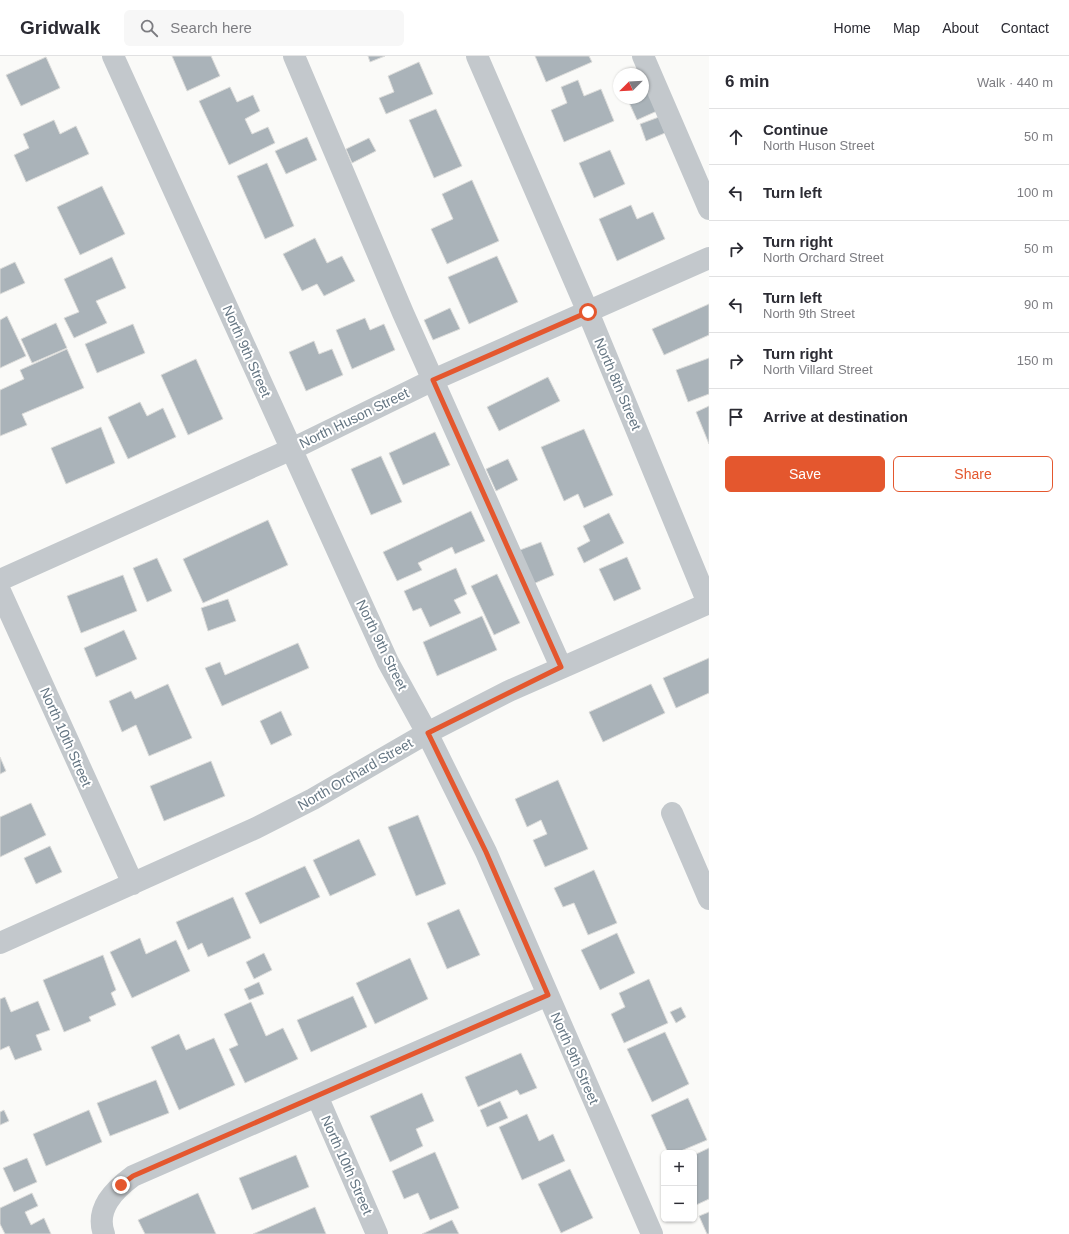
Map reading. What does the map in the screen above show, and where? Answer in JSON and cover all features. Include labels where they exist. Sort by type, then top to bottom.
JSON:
[{"type":"street","name":"North 9th Street","points":[[113,56],[388,662],[428,733],[486,852],[652,1234]]},
{"type":"street","points":[[294,56],[433,380],[561,667]]},
{"type":"street","name":"North 8th Street","points":[[477,56],[588,312],[709,603]]},
{"type":"street","points":[[643,56],[709,209]]},
{"type":"street","name":"North Huson Street","points":[[0,580],[292,449],[433,380],[709,258]]},
{"type":"street","name":"North 10th Street","points":[[0,591],[133,884]]},
{"type":"street","name":"North Orchard Street","points":[[0,943],[133,884],[275,818],[313,799],[428,733],[561,667],[709,603]]},
{"type":"street","points":[[672,813],[700,855],[709,899]]},
{"type":"street","points":[[104,1234],[100,1223],[106,1204],[121,1185],[133,1176],[548,995]]},
{"type":"street","name":"North 10th Street","points":[[317,1096],[377,1234]]},
{"type":"building","points":[[172,56],[211,56],[220,76],[187,91]]},
{"type":"building","points":[[368,56],[385,56],[370,62]]},
{"type":"building","points":[[535,56],[589,56],[592,62],[546,82]]},
{"type":"building","points":[[46,57],[60,88],[21,106],[6,75]]},
{"type":"building","points":[[419,62],[433,94],[386,114],[379,98],[394,92],[388,76]]},
{"type":"building","points":[[578,80],[584,96],[601,89],[614,121],[564,142],[551,110],[567,103],[561,87]]},
{"type":"building","points":[[230,87],[237,102],[253,95],[260,111],[245,119],[252,134],[268,127],[275,143],[229,165],[199,101]]},
{"type":"building","points":[[649,91],[657,111],[637,120],[630,104],[649,104]]},
{"type":"building","points":[[436,109],[462,166],[434,178],[409,120]]},
{"type":"building","points":[[659,117],[665,133],[646,141],[640,124]]},
{"type":"building","points":[[54,120],[60,134],[76,126],[89,154],[26,182],[14,155],[29,148],[23,134]]},
{"type":"building","points":[[307,137],[317,160],[286,174],[275,151]]},
{"type":"building","points":[[369,138],[376,151],[352,163],[346,149]]},
{"type":"building","points":[[610,150],[625,184],[594,198],[579,163]]},
{"type":"building","points":[[267,163],[294,226],[265,239],[237,176]]},
{"type":"building","points":[[472,180],[499,241],[447,264],[431,229],[453,219],[442,194]]},
{"type":"building","points":[[102,186],[125,234],[80,255],[57,207]]},
{"type":"building","points":[[631,205],[637,219],[653,212],[665,239],[617,261],[599,219]]},
{"type":"building","points":[[315,238],[327,263],[342,256],[355,281],[324,296],[317,284],[302,291],[283,254]]},
{"type":"building","points":[[497,256],[518,302],[469,324],[448,277]]},
{"type":"building","points":[[112,257],[126,288],[96,301],[107,323],[74,338],[64,318],[79,312],[64,279]]},
{"type":"building","points":[[15,262],[25,283],[0,294],[0,269]]},
{"type":"building","points":[[709,304],[709,335],[664,355],[652,329]]},
{"type":"building","points":[[450,308],[460,329],[433,340],[424,320]]},
{"type":"building","points":[[7,316],[26,356],[0,368],[0,320]]},
{"type":"building","points":[[365,318],[370,330],[384,324],[395,350],[352,369],[336,330]]},
{"type":"building","points":[[56,323],[67,348],[32,363],[21,339]]},
{"type":"building","points":[[133,324],[145,353],[97,373],[85,344]]},
{"type":"building","points":[[314,341],[319,354],[332,349],[343,375],[306,391],[289,352]]},
{"type":"building","points":[[67,349],[84,388],[22,414],[27,425],[0,436],[0,390],[24,379],[20,370]]},
{"type":"building","points":[[709,358],[709,394],[688,402],[676,370]]},
{"type":"building","points":[[196,359],[223,419],[188,435],[161,375]]},
{"type":"building","points":[[548,377],[560,401],[499,431],[487,407]]},
{"type":"building","points":[[140,402],[147,416],[163,408],[176,437],[128,459],[108,417]]},
{"type":"building","points":[[709,406],[709,444],[696,412]]},
{"type":"building","points":[[101,427],[115,463],[66,484],[51,448]]},
{"type":"building","points":[[584,429],[613,495],[584,508],[578,494],[564,501],[541,447]]},
{"type":"building","points":[[435,432],[450,465],[403,485],[389,453]]},
{"type":"building","points":[[381,456],[402,502],[371,515],[351,469]]},
{"type":"building","points":[[508,459],[518,480],[496,491],[486,469]]},
{"type":"building","points":[[471,511],[485,541],[455,554],[452,547],[418,563],[422,570],[397,581],[383,552]]},
{"type":"building","points":[[609,513],[624,543],[584,563],[577,548],[590,541],[583,526]]},
{"type":"building","points":[[268,520],[288,565],[203,603],[183,559]]},
{"type":"building","points":[[541,542],[554,575],[533,584],[520,550]]},
{"type":"building","points":[[627,557],[641,589],[614,601],[599,569]]},
{"type":"building","points":[[157,558],[172,591],[147,602],[133,568]]},
{"type":"building","points":[[456,568],[467,594],[454,600],[461,613],[430,627],[421,608],[413,611],[404,591]]},
{"type":"building","points":[[497,574],[520,623],[494,635],[471,586]]},
{"type":"building","points":[[123,575],[137,611],[81,633],[67,596]]},
{"type":"building","points":[[228,599],[236,621],[208,631],[201,608]]},
{"type":"building","points":[[482,616],[497,650],[437,676],[423,642]]},
{"type":"building","points":[[124,630],[137,659],[96,677],[84,648]]},
{"type":"building","points":[[298,643],[309,668],[222,706],[205,668],[220,662],[225,675]]},
{"type":"building","points":[[709,658],[709,693],[676,708],[663,678]]},
{"type":"building","points":[[168,684],[192,738],[149,756],[136,725],[122,732],[109,701],[131,691],[135,699]]},
{"type":"building","points":[[651,684],[665,713],[603,742],[589,712]]},
{"type":"building","points":[[281,711],[292,735],[271,745],[260,721]]},
{"type":"building","points":[[0,757],[6,771],[0,774]]},
{"type":"building","points":[[211,761],[225,796],[164,821],[150,786]]},
{"type":"building","points":[[558,780],[588,849],[545,867],[533,840],[547,834],[541,820],[527,827],[515,799]]},
{"type":"building","points":[[31,803],[46,835],[0,857],[0,817]]},
{"type":"building","points":[[418,815],[446,884],[416,896],[388,827]]},
{"type":"building","points":[[359,839],[376,875],[330,896],[313,860]]},
{"type":"building","points":[[50,846],[62,872],[36,884],[24,858]]},
{"type":"building","points":[[305,866],[320,897],[260,924],[245,893]]},
{"type":"building","points":[[594,870],[617,923],[588,935],[574,903],[563,907],[554,888]]},
{"type":"building","points":[[233,897],[251,938],[208,957],[202,943],[188,950],[176,922]]},
{"type":"building","points":[[459,909],[480,955],[447,969],[427,923]]},
{"type":"building","points":[[617,933],[635,973],[600,990],[581,950]]},
{"type":"building","points":[[140,938],[146,954],[176,940],[190,971],[132,998],[110,952]]},
{"type":"building","points":[[264,953],[272,970],[254,979],[246,962]]},
{"type":"building","points":[[103,955],[116,990],[111,993],[116,1005],[89,1017],[91,1021],[64,1032],[43,980]]},
{"type":"building","points":[[410,958],[428,999],[375,1024],[356,983]]},
{"type":"building","points":[[649,979],[668,1023],[624,1043],[611,1014],[625,1007],[619,993]]},
{"type":"building","points":[[259,982],[264,994],[249,1000],[244,989]]},
{"type":"building","points":[[353,996],[367,1027],[311,1052],[297,1020]]},
{"type":"building","points":[[5,997],[11,1012],[38,1001],[50,1030],[36,1035],[42,1050],[15,1060],[9,1046],[0,1050],[0,999]]},
{"type":"building","points":[[251,1002],[266,1036],[283,1028],[298,1059],[245,1083],[229,1049],[238,1045],[224,1014]]},
{"type":"building","points":[[681,1007],[686,1017],[676,1023],[670,1012]]},
{"type":"building","points":[[665,1032],[689,1084],[652,1102],[627,1049]]},
{"type":"building","points":[[179,1034],[186,1050],[214,1038],[235,1085],[179,1110],[151,1047]]},
{"type":"building","points":[[521,1053],[537,1088],[520,1095],[517,1090],[478,1107],[465,1077]]},
{"type":"building","points":[[156,1080],[169,1113],[110,1136],[97,1103]]},
{"type":"building","points":[[422,1093],[434,1121],[416,1129],[423,1146],[390,1162],[370,1116]]},
{"type":"building","points":[[688,1098],[707,1140],[683,1150],[667,1150],[651,1115]]},
{"type":"building","points":[[500,1101],[508,1118],[487,1127],[480,1110]]},
{"type":"building","points":[[4,1110],[9,1121],[0,1125],[0,1112]]},
{"type":"building","points":[[89,1110],[102,1142],[46,1166],[33,1134]]},
{"type":"building","points":[[527,1114],[539,1141],[553,1134],[565,1161],[522,1180],[499,1127]]},
{"type":"building","points":[[709,1148],[709,1199],[697,1205],[697,1186],[697,1154]]},
{"type":"building","points":[[435,1152],[459,1208],[430,1220],[418,1193],[404,1199],[392,1171]]},
{"type":"building","points":[[296,1155],[309,1187],[252,1210],[239,1178]]},
{"type":"building","points":[[27,1158],[37,1182],[14,1192],[3,1168]]},
{"type":"building","points":[[570,1169],[593,1218],[561,1233],[538,1184]]},
{"type":"building","points":[[32,1193],[38,1206],[25,1212],[31,1225],[44,1218],[51,1234],[5,1234],[0,1224],[0,1208]]},
{"type":"building","points":[[198,1193],[216,1234],[145,1234],[138,1220]]},
{"type":"building","points":[[315,1207],[326,1234],[253,1234]]},
{"type":"building","points":[[709,1212],[709,1234],[707,1234],[699,1216]]},
{"type":"building","points":[[452,1220],[459,1234],[422,1234]]},
{"type":"route","points":[[121,1185],[133,1176],[548,995],[486,852],[428,733],[561,667],[433,380],[588,312]]}]
